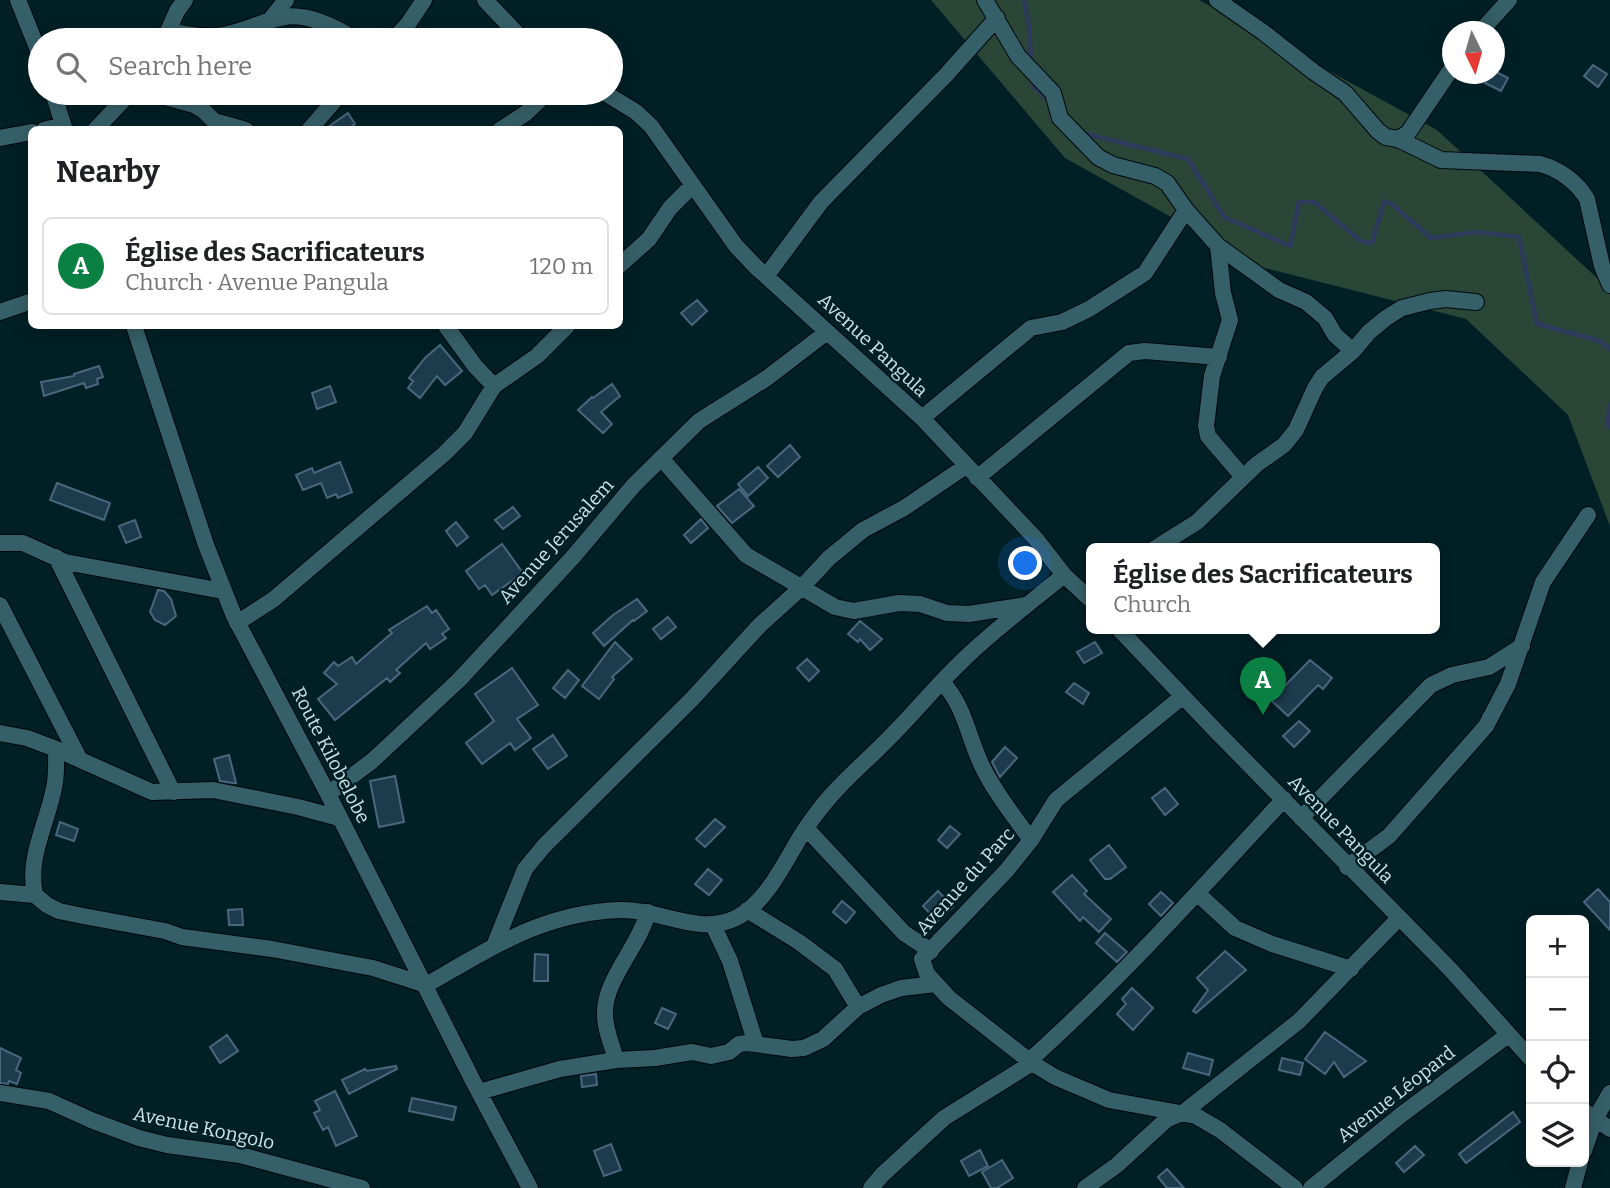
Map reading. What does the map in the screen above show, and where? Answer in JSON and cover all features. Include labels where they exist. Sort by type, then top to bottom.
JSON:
[{"type":"street","points":[[17,0],[29,28]]},
{"type":"street","points":[[169,28],[185,0]]},
{"type":"street","points":[[270,20],[286,0]]},
{"type":"street","points":[[404,28],[424,0]]},
{"type":"street","points":[[485,0],[512,28]]},
{"type":"street","points":[[985,0],[1018,56],[1053,93],[1060,118],[1098,157],[1113,165],[1154,176],[1167,183],[1185,210],[1218,246],[1279,289],[1306,302],[1325,318],[1335,335],[1353,351]]},
{"type":"street","points":[[1217,0],[1345,93],[1386,137],[1398,139],[1441,160],[1540,164],[1561,173],[1582,190],[1587,200],[1602,266],[1610,285]]},
{"type":"street","points":[[1490,21],[1509,0]]},
{"type":"street","points":[[249,28],[270,20],[296,16],[332,28]]},
{"type":"street","points":[[767,275],[821,202],[946,75],[997,18]]},
{"type":"street","points":[[1398,139],[1408,133],[1442,83]]},
{"type":"street","name":"Avenue Pangula","points":[[623,104],[636,112],[661,138],[736,246],[922,418],[1086,596]]},
{"type":"street","points":[[57,105],[64,126]]},
{"type":"street","points":[[99,126],[119,105]]},
{"type":"street","points":[[194,105],[215,121],[232,126]]},
{"type":"street","points":[[312,126],[331,105]]},
{"type":"street","points":[[506,126],[534,105]]},
{"type":"street","points":[[0,138],[28,133]]},
{"type":"street","points":[[623,262],[649,239],[670,208],[692,185]]},
{"type":"street","points":[[922,418],[1031,328],[1062,322],[1089,309],[1145,273],[1185,210]]},
{"type":"street","points":[[1218,246],[1223,293],[1230,320],[1212,376],[1207,409],[1208,436],[1243,477]]},
{"type":"street","points":[[1163,543],[1196,522],[1243,477],[1290,438],[1322,377],[1353,351],[1369,332],[1402,308],[1446,299],[1476,302]]},
{"type":"street","points":[[0,312],[28,302]]},
{"type":"street","name":"Route Kilobelobe","points":[[135,329],[223,591],[237,623],[530,1188]]},
{"type":"street","points":[[448,329],[475,366],[494,386]]},
{"type":"street","points":[[237,623],[274,599],[444,454],[473,421],[494,386],[537,356],[564,329]]},
{"type":"street","name":"Avenue Jerusalem","points":[[328,794],[372,761],[459,680],[573,557],[634,485],[699,421],[767,378],[827,332]]},
{"type":"street","points":[[494,946],[525,869],[544,846],[693,698],[760,625],[829,558],[863,530],[972,472],[1129,353],[1145,351],[1219,357]]},
{"type":"street","points":[[661,458],[746,555],[835,607],[854,611],[899,603],[920,604],[947,613],[969,614],[1029,605]]},
{"type":"street","points":[[1348,867],[1389,836],[1486,726],[1508,684],[1543,582],[1588,515]]},
{"type":"street","points":[[0,543],[23,543],[65,562],[223,591]]},
{"type":"street","points":[[56,557],[173,792]]},
{"type":"street","points":[[0,892],[35,895],[59,911],[147,927],[192,939],[272,949],[373,968],[426,985],[494,946],[540,924],[574,915],[622,910],[648,912],[713,925],[737,918],[756,902],[773,882],[806,828],[839,787],[960,663],[1064,575]]},
{"type":"street","points":[[0,606],[80,760]]},
{"type":"street","name":"Avenue Pangula","points":[[1124,634],[1450,969],[1526,1054]]},
{"type":"street","points":[[1301,818],[1431,685],[1452,675],[1489,667],[1522,646]]},
{"type":"street","points":[[942,682],[960,705],[972,746],[985,771],[1031,840]]},
{"type":"street","name":"Avenue du Parc","points":[[1183,696],[1056,800],[1031,840],[1007,870],[922,959],[927,974],[949,998],[1030,1062],[1055,1077],[1109,1100],[1184,1112],[1220,1130],[1295,1188]]},
{"type":"street","points":[[0,733],[27,738],[56,749],[152,792],[213,790],[340,818]]},
{"type":"street","points":[[35,895],[33,874],[37,844],[54,789],[56,749]]},
{"type":"street","points":[[871,1188],[944,1118],[1030,1062],[1104,991],[1284,799]]},
{"type":"street","points":[[806,828],[904,933],[931,951]]},
{"type":"street","points":[[1197,893],[1235,928],[1272,944],[1351,969]]},
{"type":"street","points":[[747,910],[799,942],[835,969],[858,1007]]},
{"type":"street","points":[[616,1060],[606,1025],[605,1010],[620,969],[639,938],[648,912]]},
{"type":"street","points":[[1085,1188],[1117,1165],[1166,1120],[1184,1112],[1299,1021],[1399,918]]},
{"type":"street","points":[[713,925],[730,961],[756,1044]]},
{"type":"street","points":[[479,1092],[560,1069],[616,1060],[692,1052],[710,1056],[729,1052],[739,1044],[792,1049],[814,1045],[858,1007],[892,990],[936,984]]},
{"type":"street","name":"Avenue Léopard","points":[[1311,1188],[1401,1115],[1508,1035]]},
{"type":"street","name":"Avenue Kongolo","points":[[0,1093],[49,1101],[139,1138],[167,1145],[240,1155],[362,1188]]},
{"type":"street","points":[[1610,1093],[1589,1115],[1610,1129]]},
{"type":"street","points":[[1573,1188],[1579,1167]]},
{"type":"green space","points":[[931,0],[1199,0],[1437,130],[1610,290],[1610,526],[1568,415],[1466,319],[1261,267],[1065,158]]},
{"type":"building","points":[[1593,65],[1607,74],[1598,87],[1584,76]]},
{"type":"building","points":[[1487,84],[1505,84],[1501,91]]},
{"type":"building","points":[[348,113],[355,124],[352,126],[330,126]]},
{"type":"building","points":[[697,300],[707,311],[692,325],[681,313]]},
{"type":"building","points":[[440,345],[462,371],[445,385],[437,376],[420,398],[408,388],[413,381],[409,378]]},
{"type":"building","points":[[99,366],[103,377],[97,379],[98,384],[86,388],[84,383],[44,396],[41,382],[74,376]]},
{"type":"building","points":[[612,384],[620,396],[601,412],[612,424],[603,433],[578,410]]},
{"type":"building","points":[[330,386],[336,402],[317,409],[312,393]]},
{"type":"building","points":[[790,445],[800,457],[778,477],[767,466]]},
{"type":"building","points":[[340,462],[352,492],[338,498],[336,494],[327,498],[321,483],[303,490],[296,475],[312,468],[314,473]]},
{"type":"building","points":[[758,467],[768,478],[748,496],[738,484]]},
{"type":"building","points":[[57,483],[110,503],[104,520],[50,500]]},
{"type":"building","points":[[739,489],[754,506],[732,523],[717,506]]},
{"type":"building","points":[[513,507],[520,516],[503,529],[495,520]]},
{"type":"building","points":[[701,519],[708,528],[691,543],[684,535]]},
{"type":"building","points":[[135,520],[141,537],[126,543],[119,526]]},
{"type":"building","points":[[456,522],[468,537],[457,546],[446,531]]},
{"type":"building","points":[[502,544],[523,573],[492,595],[485,585],[479,589],[466,571]]},
{"type":"building","points":[[158,590],[164,591],[171,599],[176,616],[165,625],[155,620],[150,612]]},
{"type":"building","points":[[637,599],[647,611],[604,646],[593,633]]},
{"type":"building","points":[[427,606],[432,613],[436,610],[449,629],[442,634],[446,638],[430,649],[426,643],[396,670],[400,673],[390,682],[387,678],[335,720],[318,699],[337,684],[324,673],[334,662],[338,666],[352,657],[356,664],[392,633],[389,630]]},
{"type":"building","points":[[668,617],[676,627],[661,639],[653,629]]},
{"type":"building","points":[[860,621],[882,639],[870,650],[860,639],[858,642],[848,634]]},
{"type":"building","points":[[615,642],[632,659],[612,677],[614,679],[599,699],[582,686]]},
{"type":"building","points":[[1095,642],[1102,653],[1084,663],[1077,652]]},
{"type":"building","points":[[807,659],[819,671],[809,681],[797,668]]},
{"type":"building","points":[[1310,660],[1332,678],[1323,689],[1318,685],[1288,716],[1271,700]]},
{"type":"building","points":[[512,668],[538,705],[517,719],[531,738],[515,750],[510,743],[482,764],[466,743],[494,721],[475,694]]},
{"type":"building","points":[[568,670],[579,680],[565,698],[553,688]]},
{"type":"building","points":[[1074,683],[1089,693],[1083,704],[1066,692]]},
{"type":"building","points":[[1299,721],[1310,731],[1294,747],[1283,736]]},
{"type":"building","points":[[553,735],[567,756],[548,769],[533,749]]},
{"type":"building","points":[[1005,747],[1017,758],[1000,777],[992,762]]},
{"type":"building","points":[[229,755],[236,783],[220,781],[214,759]]},
{"type":"building","points":[[395,776],[404,822],[379,827],[370,781]]},
{"type":"building","points":[[1165,788],[1178,804],[1165,815],[1152,798]]},
{"type":"building","points":[[715,819],[725,827],[705,847],[696,839]]},
{"type":"building","points":[[60,822],[78,829],[74,841],[56,835]]},
{"type":"building","points":[[950,826],[960,834],[947,848],[938,840]]},
{"type":"building","points":[[1109,845],[1126,867],[1110,879],[1105,879],[1090,860]]},
{"type":"building","points":[[708,869],[722,880],[709,895],[695,884]]},
{"type":"building","points":[[1072,875],[1087,891],[1084,894],[1111,919],[1099,932],[1083,917],[1080,921],[1053,892]]},
{"type":"building","points":[[1598,889],[1610,902],[1610,930],[1584,902]]},
{"type":"building","points":[[938,891],[953,907],[937,921],[923,906]]},
{"type":"building","points":[[1161,892],[1173,903],[1161,916],[1149,904]]},
{"type":"building","points":[[842,901],[855,912],[846,923],[833,912]]},
{"type":"building","points":[[242,909],[243,925],[229,925],[228,910]]},
{"type":"building","points":[[1105,933],[1127,952],[1117,962],[1096,943]]},
{"type":"building","points":[[1225,951],[1246,970],[1196,1013],[1193,1011],[1208,990],[1197,978]]},
{"type":"building","points":[[535,954],[548,955],[548,981],[534,981]]},
{"type":"building","points":[[1132,988],[1153,1008],[1133,1030],[1117,1014],[1126,1004],[1122,999]]},
{"type":"building","points":[[662,1008],[676,1014],[668,1029],[655,1023]]},
{"type":"building","points":[[1325,1032],[1366,1061],[1344,1077],[1334,1062],[1325,1074],[1305,1059]]},
{"type":"building","points":[[227,1035],[238,1051],[220,1063],[210,1047]]},
{"type":"building","points":[[0,1048],[21,1058],[16,1070],[21,1073],[17,1084],[9,1081],[8,1084],[0,1083]]},
{"type":"building","points":[[1188,1053],[1213,1060],[1209,1075],[1183,1068]]},
{"type":"building","points":[[1282,1058],[1303,1063],[1300,1075],[1279,1070]]},
{"type":"building","points":[[396,1066],[397,1069],[349,1094],[342,1080],[365,1069],[367,1071]]},
{"type":"building","points":[[596,1074],[597,1085],[582,1087],[581,1076]]},
{"type":"building","points":[[335,1091],[357,1136],[336,1146],[328,1127],[323,1130],[314,1113],[320,1110],[315,1101]]},
{"type":"building","points":[[412,1098],[456,1107],[453,1120],[409,1111]]},
{"type":"building","points":[[1513,1112],[1520,1122],[1466,1163],[1459,1154]]},
{"type":"building","points":[[611,1144],[621,1170],[604,1176],[594,1151]]},
{"type":"building","points":[[1415,1146],[1424,1155],[1404,1172],[1396,1163]]},
{"type":"building","points":[[980,1150],[988,1166],[969,1176],[961,1161]]},
{"type":"building","points":[[1002,1160],[1013,1178],[997,1188],[991,1188],[982,1172]]},
{"type":"building","points":[[1167,1169],[1184,1188],[1167,1188],[1158,1177]]},
{"type":"waterway","points":[[1024,0],[1029,25],[1031,62]]},
{"type":"waterway","points":[[1032,78],[1033,86],[1050,103]]},
{"type":"waterway","points":[[1082,133],[1188,159],[1224,217],[1290,246],[1299,202],[1314,202],[1362,242],[1372,243],[1384,201],[1393,205],[1431,238],[1477,232],[1519,237],[1537,324],[1600,341],[1610,349]]},
{"type":"waterway","points":[[1610,405],[1607,425],[1610,427]]},
{"type":"place","name":"Église des Sacrificateurs","points":[[1263,715]]}]
